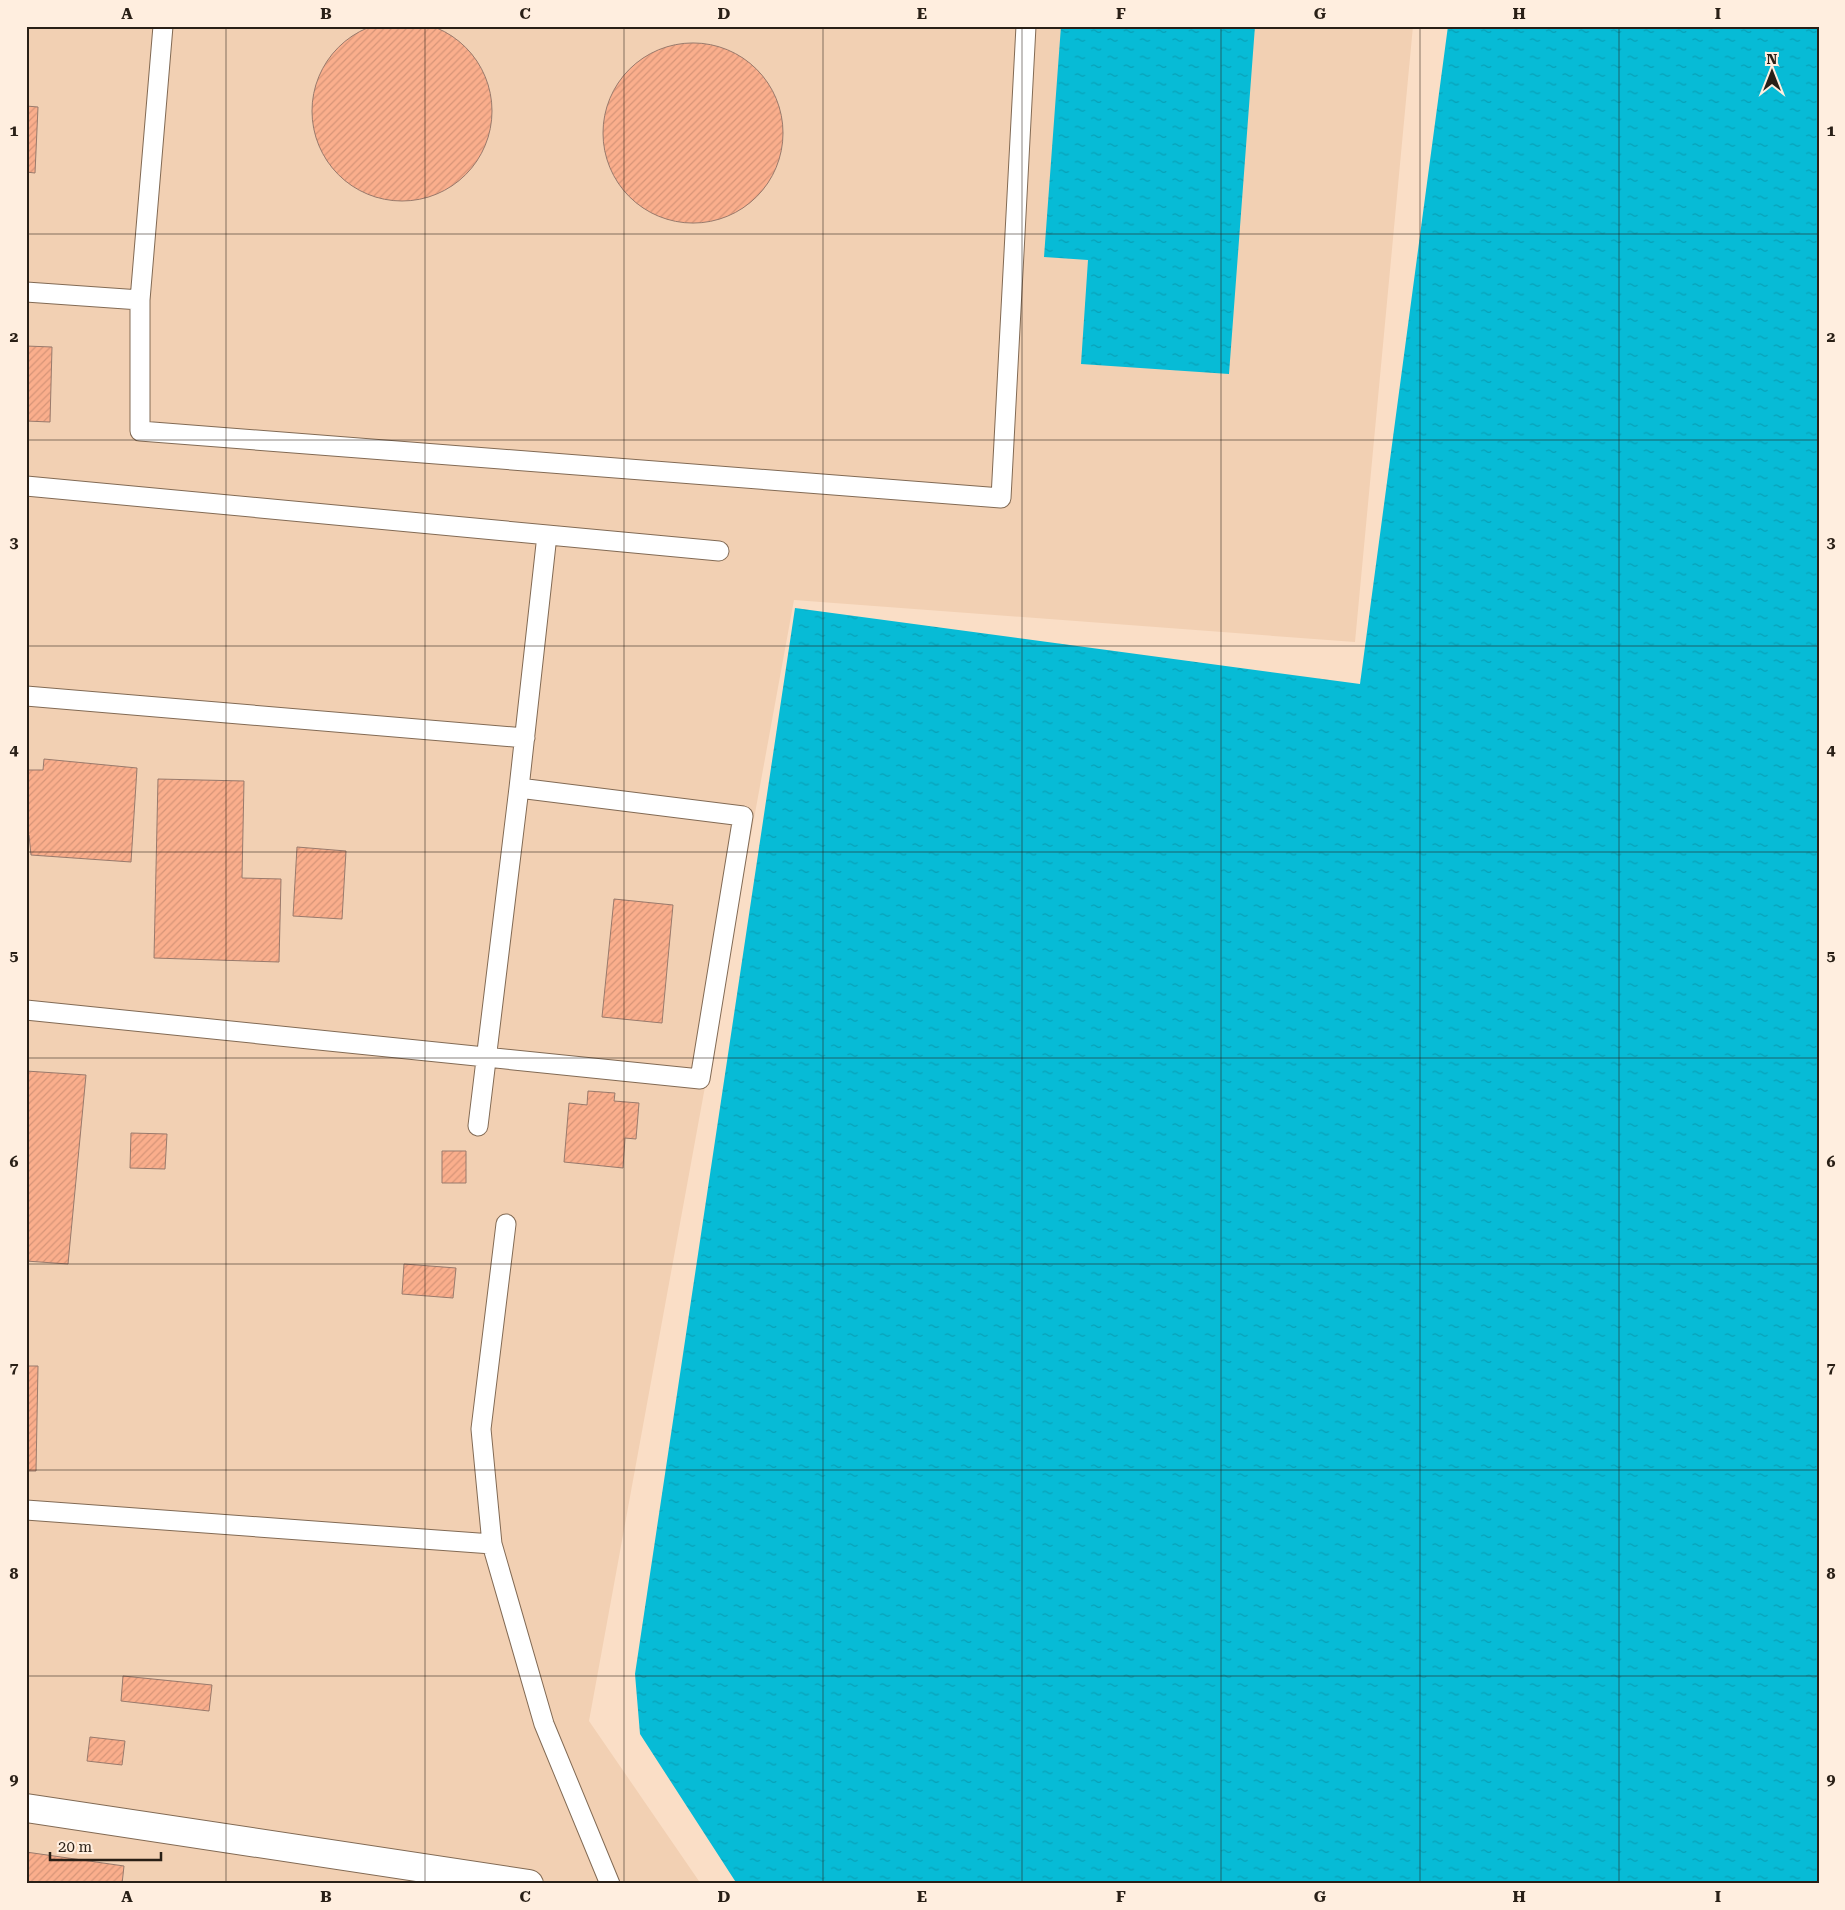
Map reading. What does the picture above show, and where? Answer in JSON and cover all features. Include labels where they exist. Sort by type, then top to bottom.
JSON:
[{"type":"street","points":[[26,1808],[529,1884]]},
{"type":"lane","points":[[163,26],[140,300],[140,431],[1001,498],[1026,26]]},
{"type":"lane","points":[[26,292],[140,300]]},
{"type":"lane","points":[[26,486],[719,551]]},
{"type":"lane","points":[[478,1126],[525,738],[547,535]]},
{"type":"lane","points":[[26,696],[525,738]]},
{"type":"lane","points":[[26,1010],[700,1079],[743,816],[519,788]]},
{"type":"lane","points":[[506,1224],[482,1429],[492,1544],[544,1724],[610,1884]]},
{"type":"lane","points":[[26,1510],[492,1544]]},
{"type":"shaded area","points":[[26,26],[1413,26],[1355,642],[794,600],[589,1721],[701,1884],[26,1884]]},
{"type":"water","points":[[1061,26],[1255,26],[1229,374],[1081,364],[1088,260],[1044,257]]},
{"type":"water","points":[[1448,26],[1819,26],[1819,1884],[737,1884],[640,1734],[635,1674],[795,608],[1360,684]]},
{"type":"building","points":[[402,21],[420,23],[436,28],[452,36],[471,54],[477,61],[488,85],[492,111],[490,129],[485,145],[477,161],[459,180],[452,186],[428,197],[402,201],[384,199],[368,194],[352,186],[333,168],[327,161],[316,137],[312,111],[314,93],[319,77],[327,61],[345,42],[352,36],[376,25]]},
{"type":"building","points":[[684,43],[702,43],[728,49],[757,69],[777,98],[782,115],[782,151],[777,168],[757,197],[728,217],[711,222],[684,223],[667,220],[650,213],[623,190],[613,176],[606,159],[603,142],[603,124],[606,107],[613,90],[636,63],[650,53],[667,46]]},
{"type":"building","points":[[26,106],[38,107],[35,173],[26,172]]},
{"type":"building","points":[[26,346],[52,347],[50,422],[26,421]]},
{"type":"building","points":[[44,759],[137,768],[131,862],[31,855],[29,835],[26,834],[26,770],[43,770]]},
{"type":"building","points":[[158,779],[244,781],[242,878],[281,879],[279,962],[154,958]]},
{"type":"building","points":[[297,847],[346,851],[342,919],[293,916]]},
{"type":"building","points":[[614,899],[673,905],[662,1023],[602,1017]]},
{"type":"building","points":[[26,1071],[86,1075],[68,1264],[26,1261]]},
{"type":"building","points":[[588,1091],[615,1093],[614,1101],[639,1103],[636,1139],[625,1138],[623,1168],[564,1162],[569,1103],[587,1105]]},
{"type":"building","points":[[131,1133],[167,1134],[165,1169],[130,1168]]},
{"type":"building","points":[[442,1151],[466,1151],[466,1183],[442,1183]]},
{"type":"building","points":[[404,1264],[456,1268],[453,1298],[402,1294]]},
{"type":"building","points":[[26,1366],[38,1366],[36,1471],[26,1471]]},
{"type":"building","points":[[123,1676],[212,1685],[209,1711],[121,1701]]},
{"type":"building","points":[[90,1737],[125,1741],[122,1765],[87,1761]]},
{"type":"building","points":[[26,1852],[124,1866],[122,1884],[26,1884]]}]
